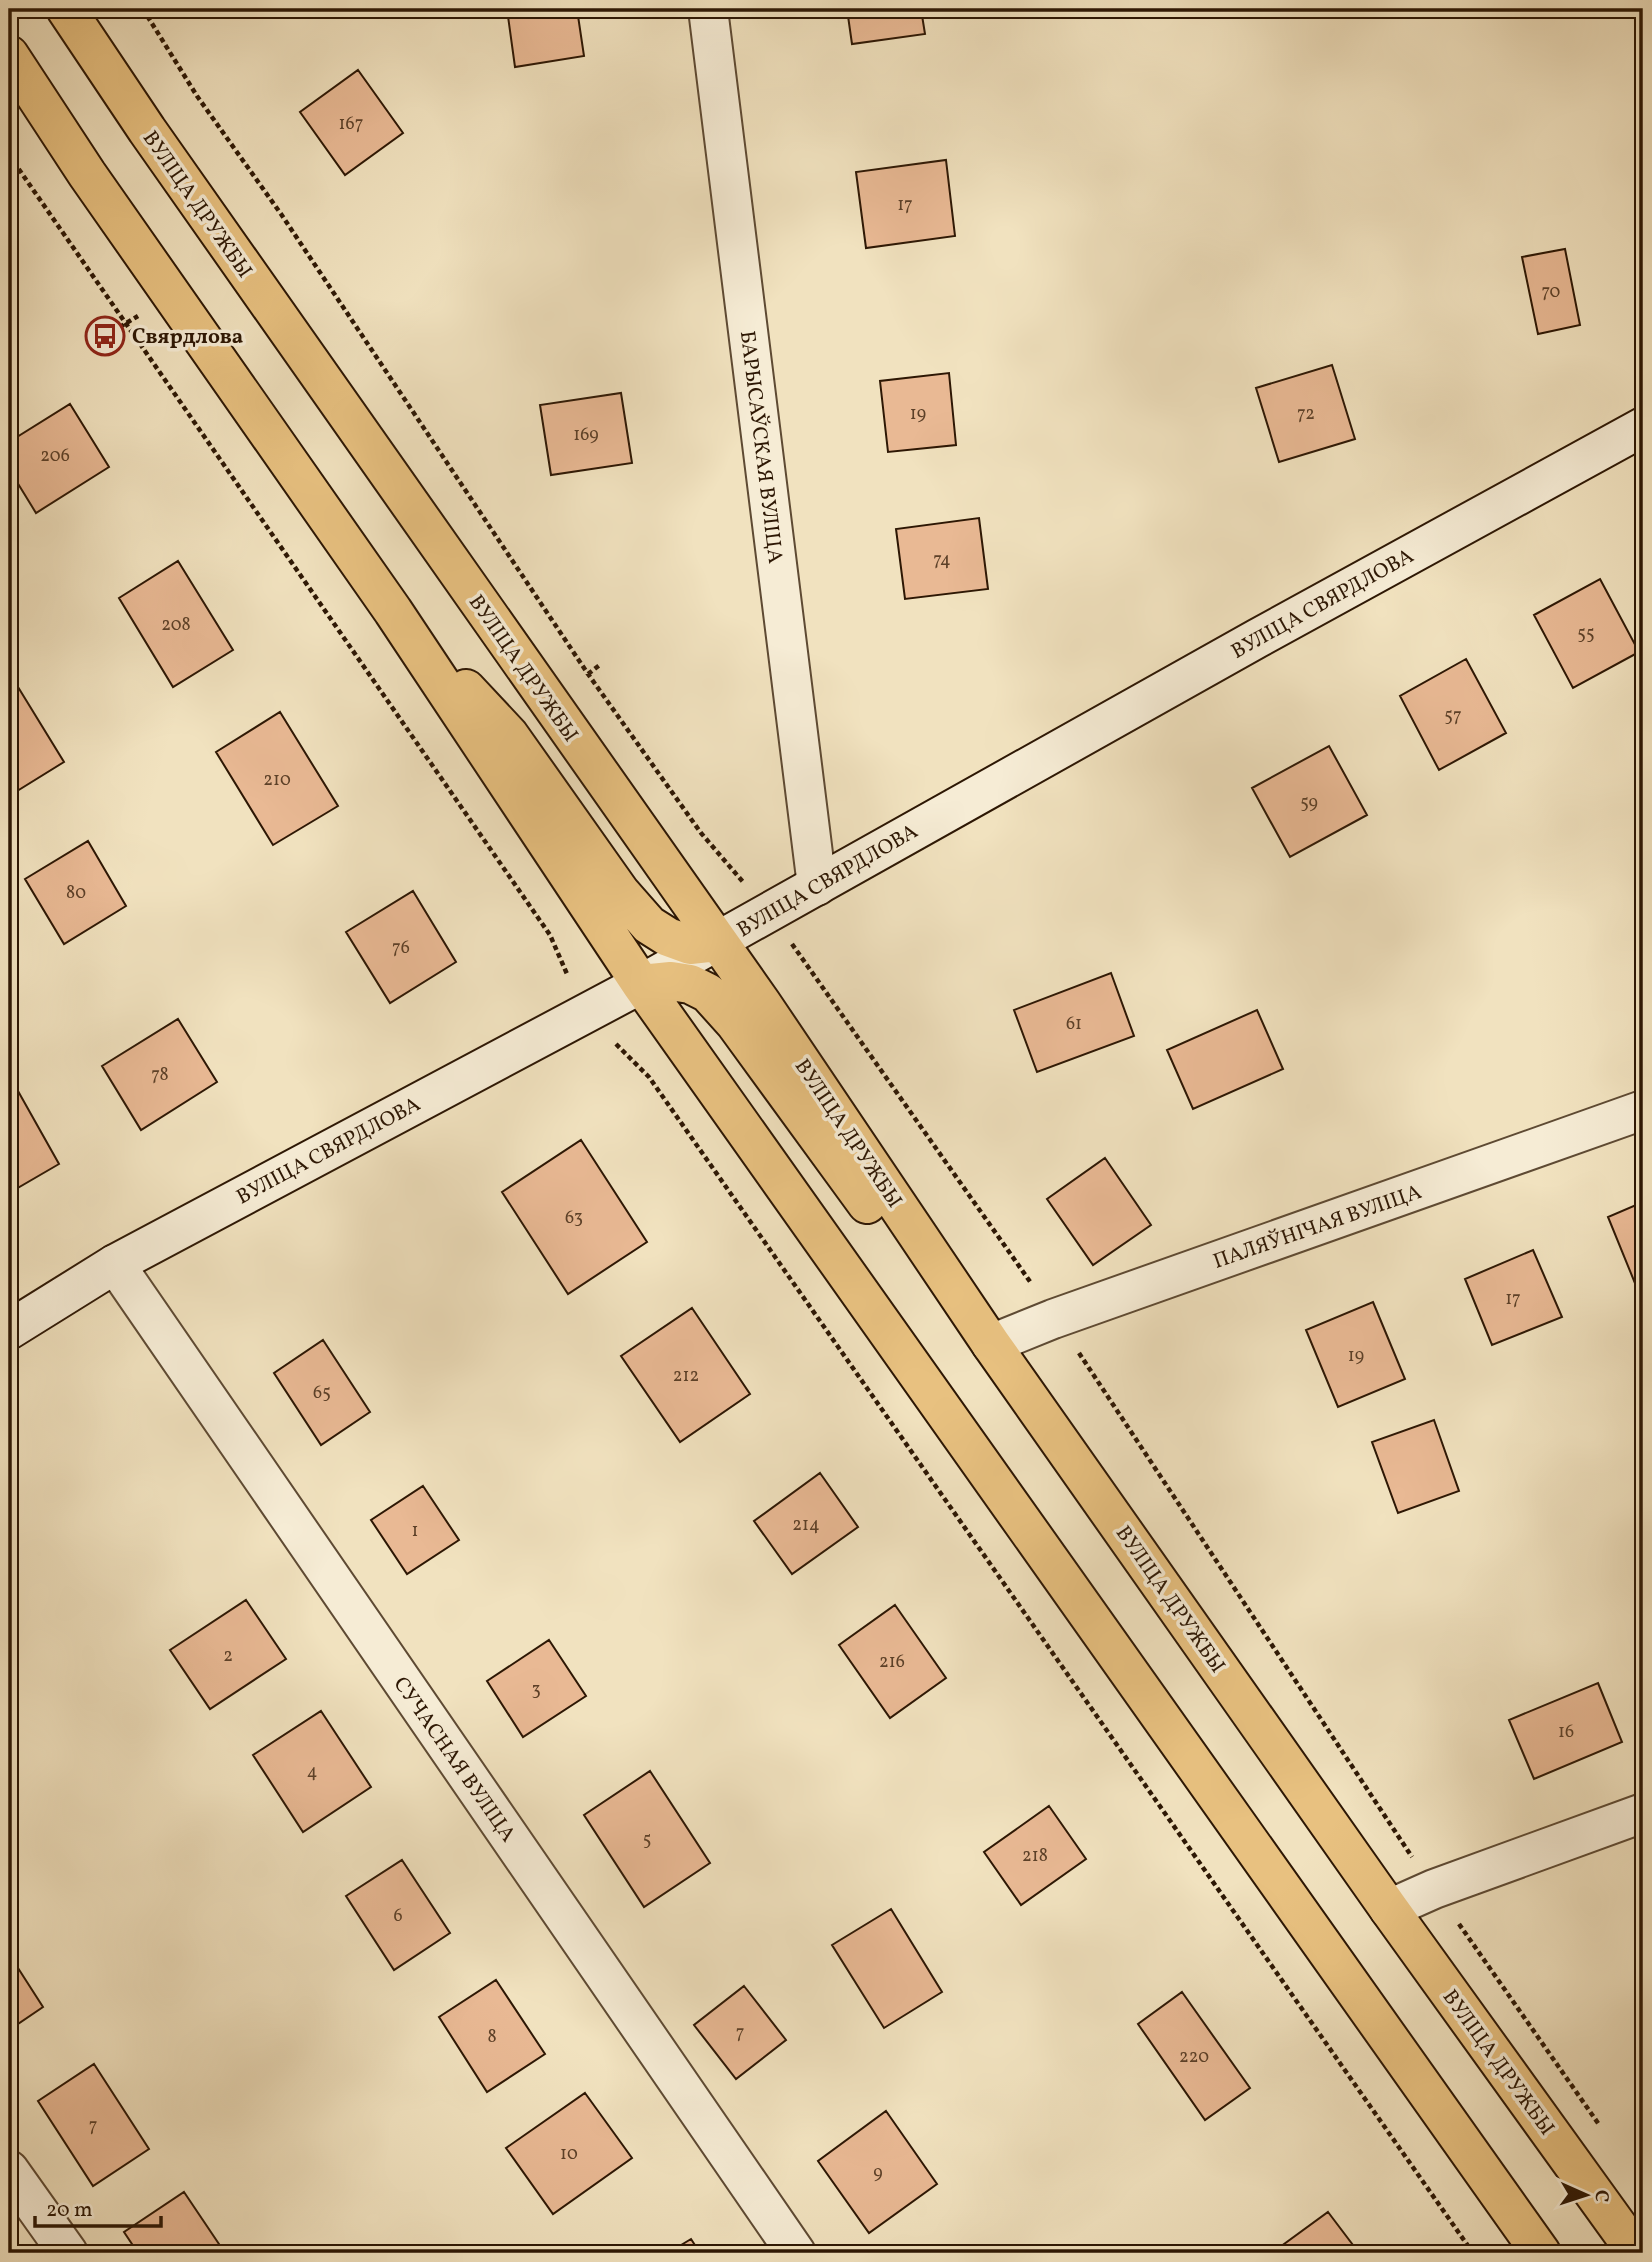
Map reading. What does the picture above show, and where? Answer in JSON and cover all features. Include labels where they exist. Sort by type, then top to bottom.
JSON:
[{"type":"main road","name":"ВУЛІЦА ДРУЖБЫ","points":[[66,9],[155,142],[769,1015],[991,1344],[1389,1909],[1637,2253]]},
{"type":"main road","points":[[9,55],[87,174],[393,611],[641,984],[1541,2253]]},
{"type":"main road","points":[[393,611],[509,735],[620,892],[649,925],[668,937],[690,945],[717,942]]},
{"type":"main road","points":[[641,984],[671,981],[690,984],[708,993],[735,1023],[864,1201],[991,1344]]},
{"type":"street","name":"БАРЫСАЎСКАЯ ВУЛІЦА","points":[[708,9],[817,886]]},
{"type":"street","name":"ВУЛІЦА СВЯРДЛОВА","points":[[9,1329],[115,1264],[641,984],[1258,638],[1643,427]]},
{"type":"street","name":"ПАЛЯЎНІЧАЯ ВУЛІЦА","points":[[991,1344],[1053,1319],[1643,1110]]},
{"type":"street","name":"СУЧАСНАЯ ВУЛІЦА","points":[[115,1264],[796,2253]]},
{"type":"street","points":[[1389,1909],[1434,1889],[1643,1813]]},
{"type":"street","points":[[9,2170],[68,2253]]},
{"type":"path","points":[[143,9],[197,96],[281,214],[588,674],[701,833],[744,883]]},
{"type":"path","points":[[9,155],[551,935],[567,974]]},
{"type":"path","points":[[788,939],[1035,1290]]},
{"type":"path","points":[[609,1036],[649,1077],[1473,2253]]},
{"type":"path","points":[[1071,1342],[1412,1858]]},
{"type":"path","points":[[1451,1914],[1603,2130]]},
{"type":"building","points":[[507,9],[577,9],[584,56],[515,67]]},
{"type":"building","points":[[847,9],[921,9],[925,34],[852,44]]},
{"type":"building","points":[[358,70],[403,133],[345,175],[300,112]]},
{"type":"building","points":[[946,160],[955,236],[866,248],[856,172]]},
{"type":"building","points":[[1565,249],[1580,325],[1538,334],[1522,257]]},
{"type":"building","points":[[1332,365],[1355,439],[1279,462],[1256,388]]},
{"type":"building","points":[[949,373],[956,445],[888,452],[880,381]]},
{"type":"building","points":[[621,393],[632,463],[551,475],[540,405]]},
{"type":"building","points":[[70,404],[109,467],[36,513],[9,469],[9,442]]},
{"type":"building","points":[[979,518],[988,589],[905,599],[896,529]]},
{"type":"building","points":[[178,561],[233,650],[173,687],[119,598]]},
{"type":"building","points":[[1600,579],[1639,652],[1573,688],[1534,615]]},
{"type":"building","points":[[1466,659],[1506,733],[1439,770],[1400,696]]},
{"type":"building","points":[[18,687],[64,762],[9,796],[9,693]]},
{"type":"building","points":[[280,712],[338,806],[273,845],[216,752]]},
{"type":"building","points":[[1329,746],[1367,815],[1290,857],[1252,788]]},
{"type":"building","points":[[88,841],[126,906],[64,944],[25,879]]},
{"type":"building","points":[[413,891],[456,962],[390,1003],[346,932]]},
{"type":"building","points":[[1111,973],[1134,1036],[1037,1072],[1014,1010]]},
{"type":"building","points":[[1257,1010],[1283,1069],[1193,1109],[1167,1050]]},
{"type":"building","points":[[178,1019],[217,1082],[141,1130],[102,1066]]},
{"type":"building","points":[[9,1075],[59,1164],[9,1193]]},
{"type":"building","points":[[581,1140],[647,1242],[568,1294],[502,1192]]},
{"type":"building","points":[[1105,1158],[1151,1225],[1093,1265],[1047,1199]]},
{"type":"building","points":[[1643,1202],[1643,1291],[1639,1293],[1608,1217]]},
{"type":"building","points":[[1533,1250],[1562,1317],[1492,1345],[1465,1279]]},
{"type":"building","points":[[1373,1302],[1405,1379],[1338,1407],[1306,1330]]},
{"type":"building","points":[[692,1308],[750,1394],[680,1442],[621,1356]]},
{"type":"building","points":[[323,1340],[370,1412],[321,1445],[274,1373]]},
{"type":"building","points":[[1434,1420],[1459,1491],[1398,1513],[1372,1442]]},
{"type":"building","points":[[820,1473],[858,1527],[792,1574],[754,1521]]},
{"type":"building","points":[[423,1486],[459,1540],[407,1574],[371,1520]]},
{"type":"building","points":[[246,1600],[286,1659],[210,1709],[170,1650]]},
{"type":"building","points":[[895,1605],[946,1678],[890,1718],[839,1645]]},
{"type":"building","points":[[549,1640],[586,1696],[523,1737],[487,1681]]},
{"type":"building","points":[[1598,1683],[1622,1742],[1534,1779],[1509,1720]]},
{"type":"building","points":[[321,1711],[371,1787],[303,1832],[253,1755]]},
{"type":"building","points":[[650,1771],[710,1863],[644,1907],[584,1815]]},
{"type":"building","points":[[1049,1806],[1086,1859],[1021,1905],[984,1852]]},
{"type":"building","points":[[402,1860],[450,1933],[394,1970],[346,1896]]},
{"type":"building","points":[[891,1909],[942,1992],[884,2028],[832,1945]]},
{"type":"building","points":[[9,1954],[43,2007],[9,2030]]},
{"type":"building","points":[[496,1980],[545,2054],[487,2092],[439,2017]]},
{"type":"building","points":[[744,1986],[786,2040],[736,2079],[694,2025]]},
{"type":"building","points":[[1182,1992],[1250,2088],[1205,2120],[1138,2024]]},
{"type":"building","points":[[94,2064],[149,2149],[93,2186],[38,2101]]},
{"type":"building","points":[[585,2093],[632,2158],[553,2214],[506,2148]]},
{"type":"building","points":[[886,2111],[937,2184],[869,2233],[818,2161]]},
{"type":"building","points":[[184,2192],[225,2253],[138,2253],[124,2232]]},
{"type":"building","points":[[1328,2212],[1359,2253],[1284,2253],[1280,2247]]},
{"type":"building","points":[[691,2239],[700,2253],[668,2253]]},
{"type":"place","name":"Свярдлова","points":[[105,336]]}]
